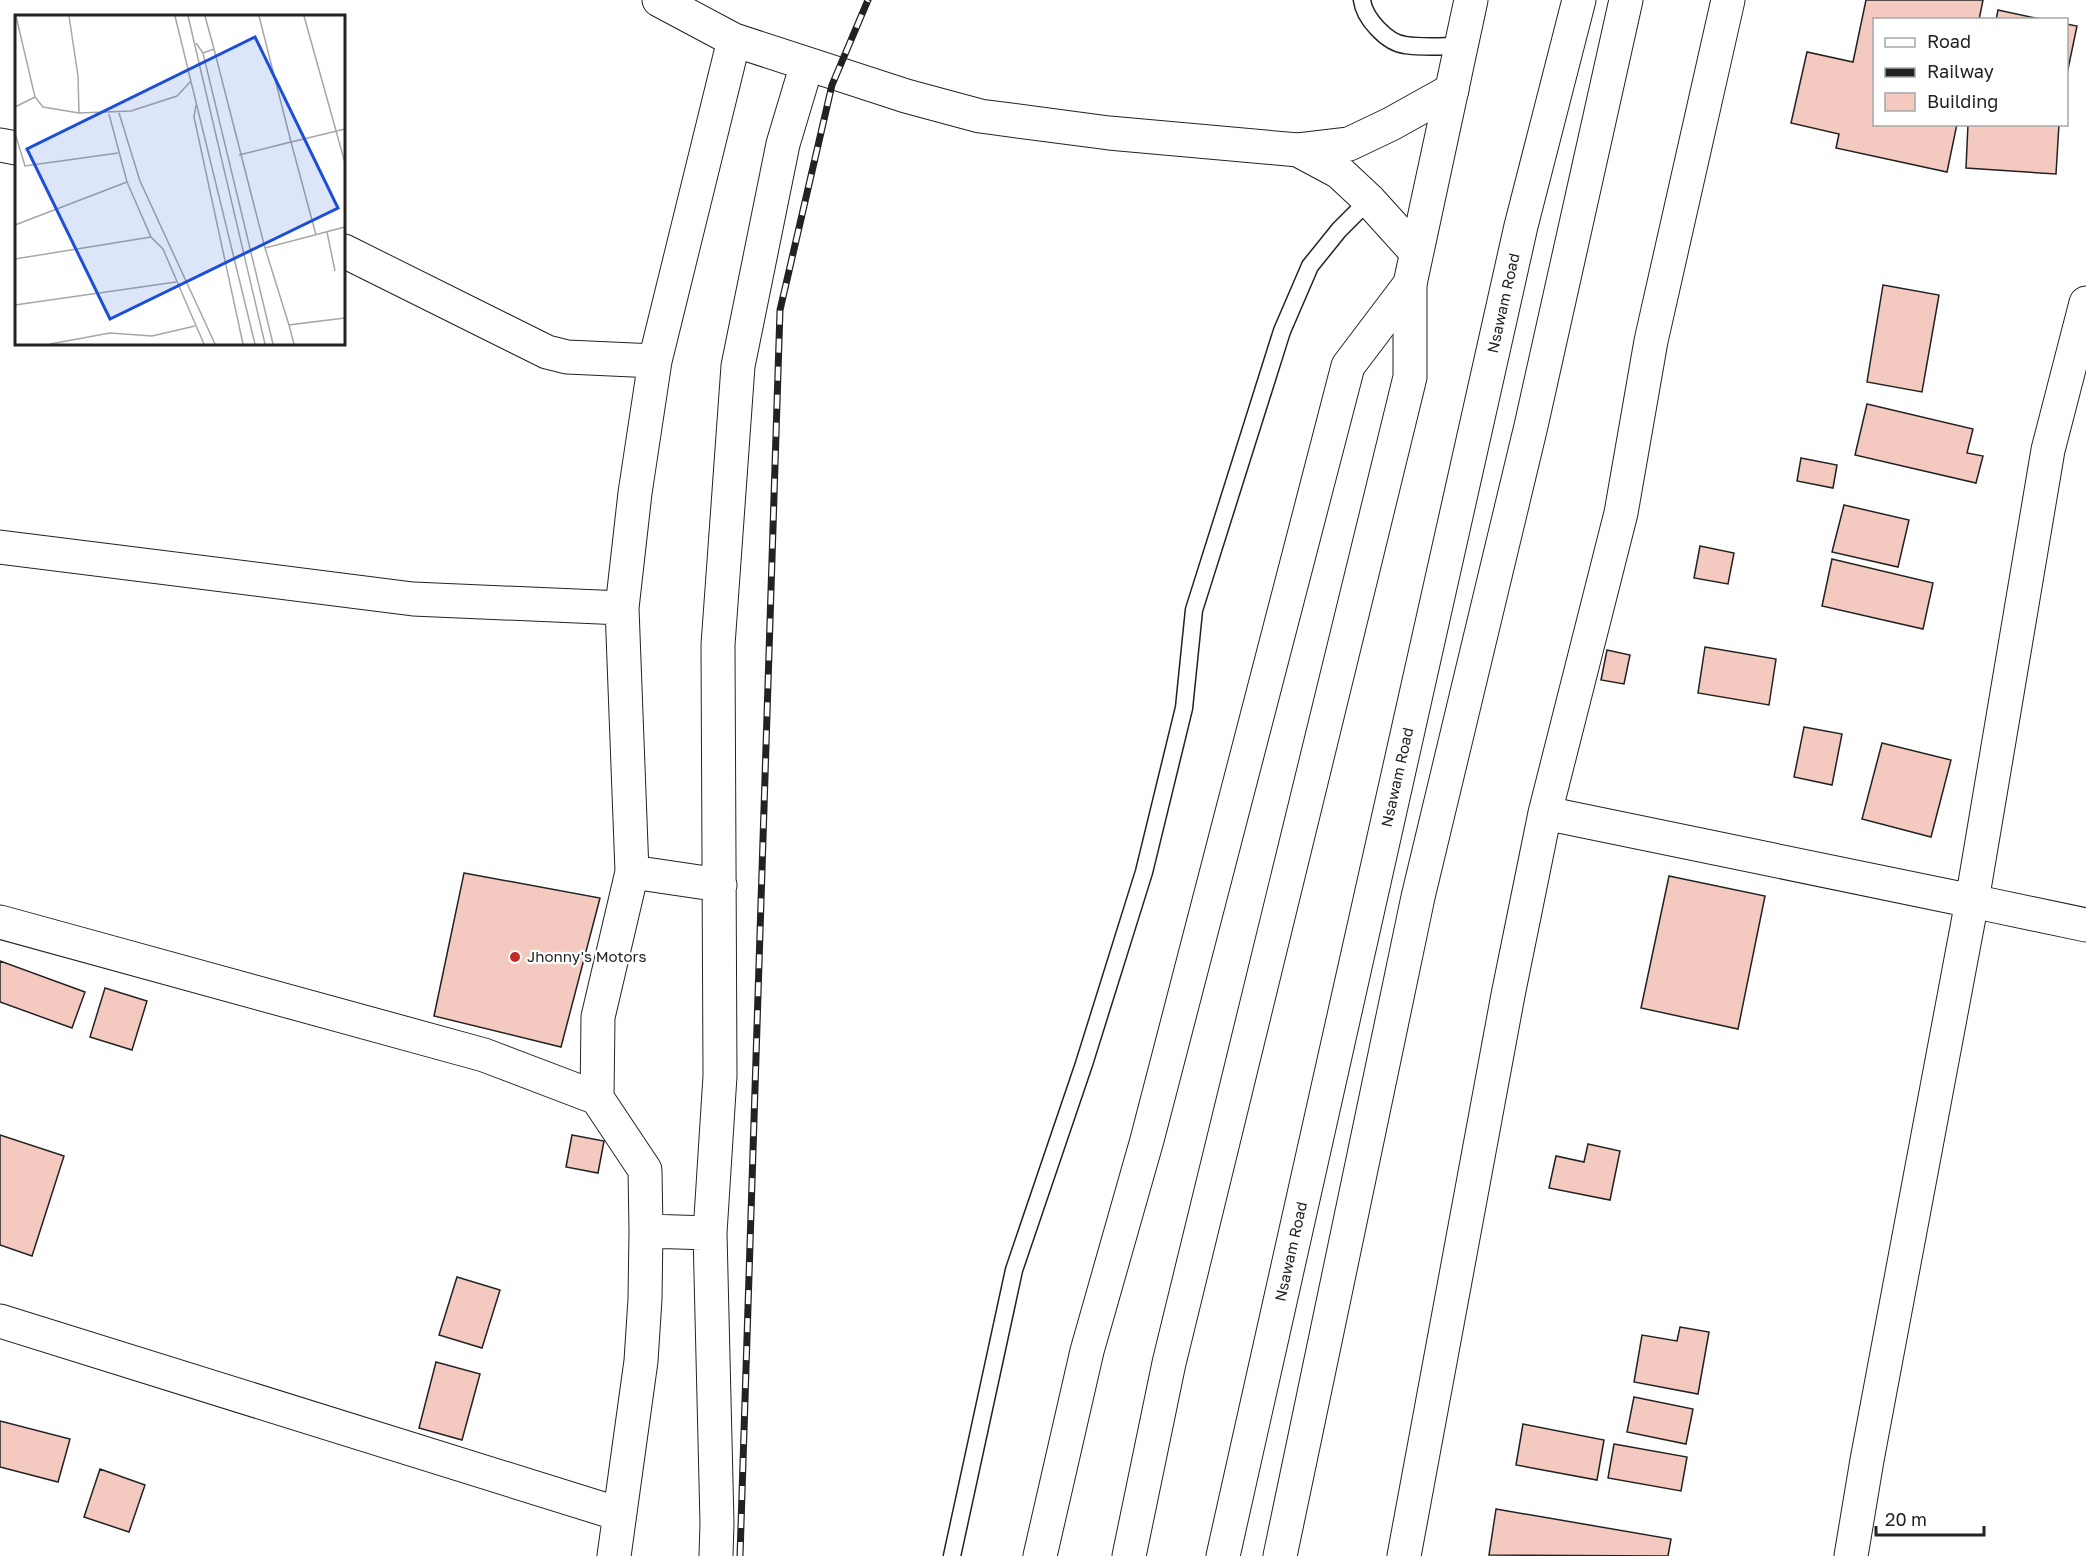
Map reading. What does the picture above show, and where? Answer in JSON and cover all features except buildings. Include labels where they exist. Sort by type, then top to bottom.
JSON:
[{"type":"main road","points":[[659,0],[734,40],[906,96],[980,116],[1109,134],[1298,150],[1349,144],[1392,124],[1452,90]]},
{"type":"main road","points":[[1129,1556],[1169,1363],[1410,377],[1410,284],[1472,0]]},
{"type":"main road","name":"Nsawam Road","points":[[1223,1556],[1521,226],[1579,0]]},
{"type":"main road","points":[[1280,1556],[1418,897],[1531,426],[1626,0]]},
{"type":"main road","points":[[1404,1556],[1508,995],[1545,813],[1621,513],[1651,341],[1728,0]]},
{"type":"main road","points":[[614,1556],[641,1361],[646,1231],[645,1170],[597,1098],[598,1017],[632,872],[622,608],[635,494],[655,361],[734,40]]},
{"type":"main road","points":[[716,1556],[710,1233],[720,1076],[718,645],[738,366],[783,144],[807,64]]},
{"type":"main road","points":[[0,145],[15,148]]},
{"type":"main road","points":[[1298,150],[1339,172],[1369,200],[1416,252]]},
{"type":"main road","points":[[345,251],[547,352],[567,357],[655,361]]},
{"type":"main road","points":[[1040,1556],[1087,1351],[1147,1140],[1348,366],[1410,284]]},
{"type":"main road","points":[[1851,1556],[1972,902],[2048,450],[2086,303]]},
{"type":"main road","points":[[0,547],[413,599],[622,608]]},
{"type":"main road","points":[[1545,813],[2086,925]]},
{"type":"main road","points":[[632,872],[720,885]]},
{"type":"main road","points":[[0,922],[484,1055],[597,1098]]},
{"type":"main road","points":[[646,1231],[710,1233]]},
{"type":"main road","points":[[0,1321],[619,1514]]},
{"type":"lane","points":[[1362,0],[1363,10],[1380,32],[1402,45],[1462,46]]},
{"type":"lane","points":[[952,1556],[1014,1270],[1084,1064],[1144,872],[1184,708],[1194,610],[1282,331],[1310,266],[1339,230],[1369,200]]},
{"type":"railway","points":[[740,1556],[780,310],[832,85],[868,0]]},
{"type":"place","name":"Jhonny's Motors","points":[[515,957]]}]
